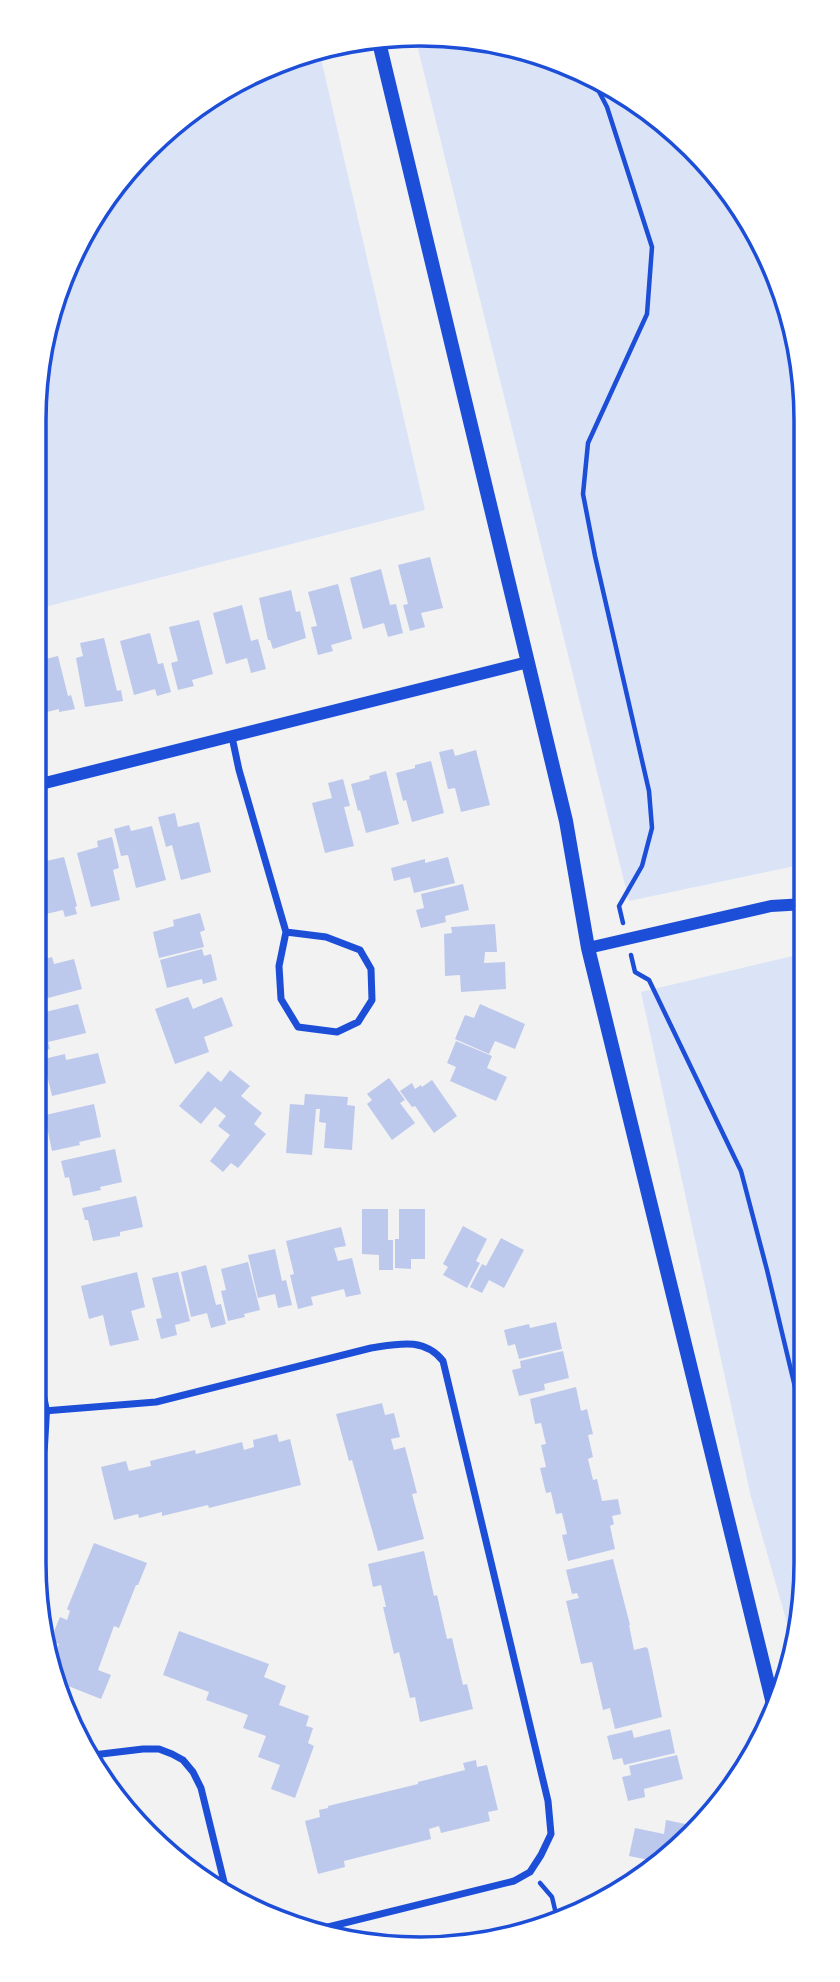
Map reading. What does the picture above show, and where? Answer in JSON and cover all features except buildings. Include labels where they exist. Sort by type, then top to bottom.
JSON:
[{"type":"main road","points":[[380,48],[566,821],[588,948],[770,1694]]},
{"type":"street","points":[[46,783],[528,662]]},
{"type":"street","points":[[232,737],[286,932],[278,966],[281,999],[298,1027],[337,1032],[358,1022],[372,1000],[372,969],[360,950],[326,937],[286,932]]},
{"type":"street","points":[[588,948],[771,906],[794,905]]},
{"type":"street","points":[[46,1411],[156,1402],[391,1345],[421,1345],[436,1352],[443,1362],[548,1801],[551,1834],[530,1872],[514,1881],[332,1926]]},
{"type":"street","points":[[99,1754],[159,1749],[183,1760],[201,1788],[224,1880]]},
{"type":"path","points":[[599,91],[607,107],[652,247],[647,314],[588,443],[583,494],[649,791],[652,828],[642,866],[619,906]]},
{"type":"path","points":[[635,972],[649,980],[741,1171],[794,1383]]},
{"type":"path","points":[[530,1872],[552,1897],[555,1911]]},
{"type":"shaded area","points":[[417,46],[469,49],[540,65],[586,84],[648,123],[702,173],[731,212],[756,254],[782,323],[794,396],[794,866],[629,901]]},
{"type":"shaded area","points":[[321,59],[425,510],[46,607],[46,396],[58,323],[84,254],[123,192],[173,138],[212,109],[254,84]]},
{"type":"shaded area","points":[[794,956],[794,1586],[788,1627],[751,1497],[641,992]]}]
